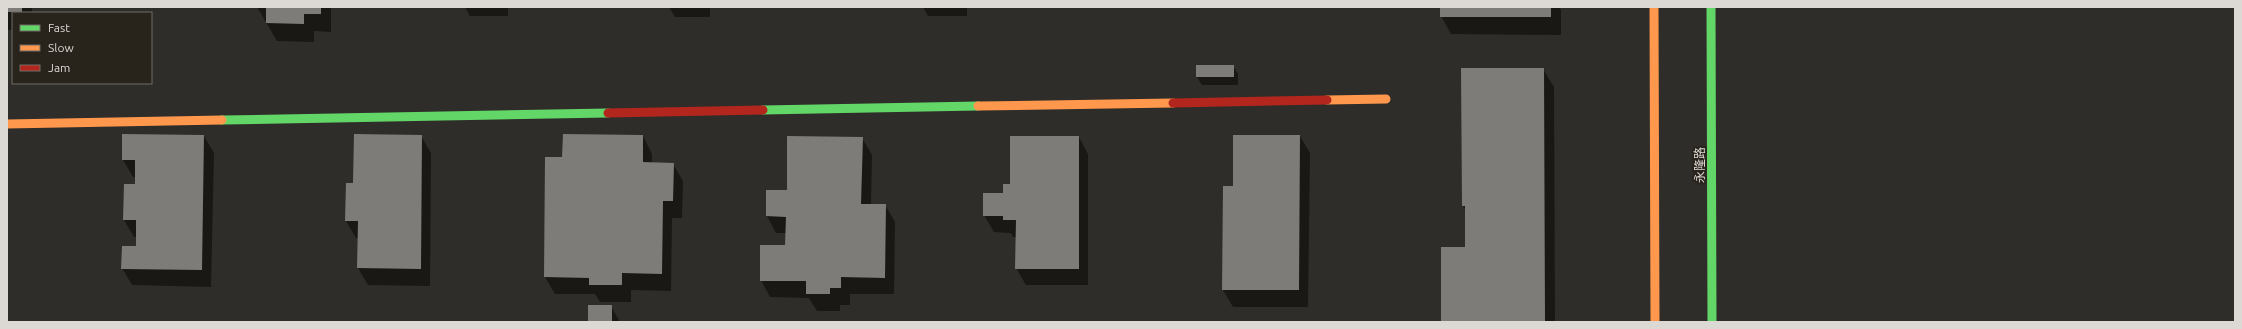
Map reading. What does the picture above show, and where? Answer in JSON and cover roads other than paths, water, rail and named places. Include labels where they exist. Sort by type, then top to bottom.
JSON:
[{"type":"street","points":[[1654,7],[1655,322]]},
{"type":"street","name":"永隆路","points":[[1711,7],[1712,322]]},
{"type":"street","points":[[7,124],[1386,99]]}]
